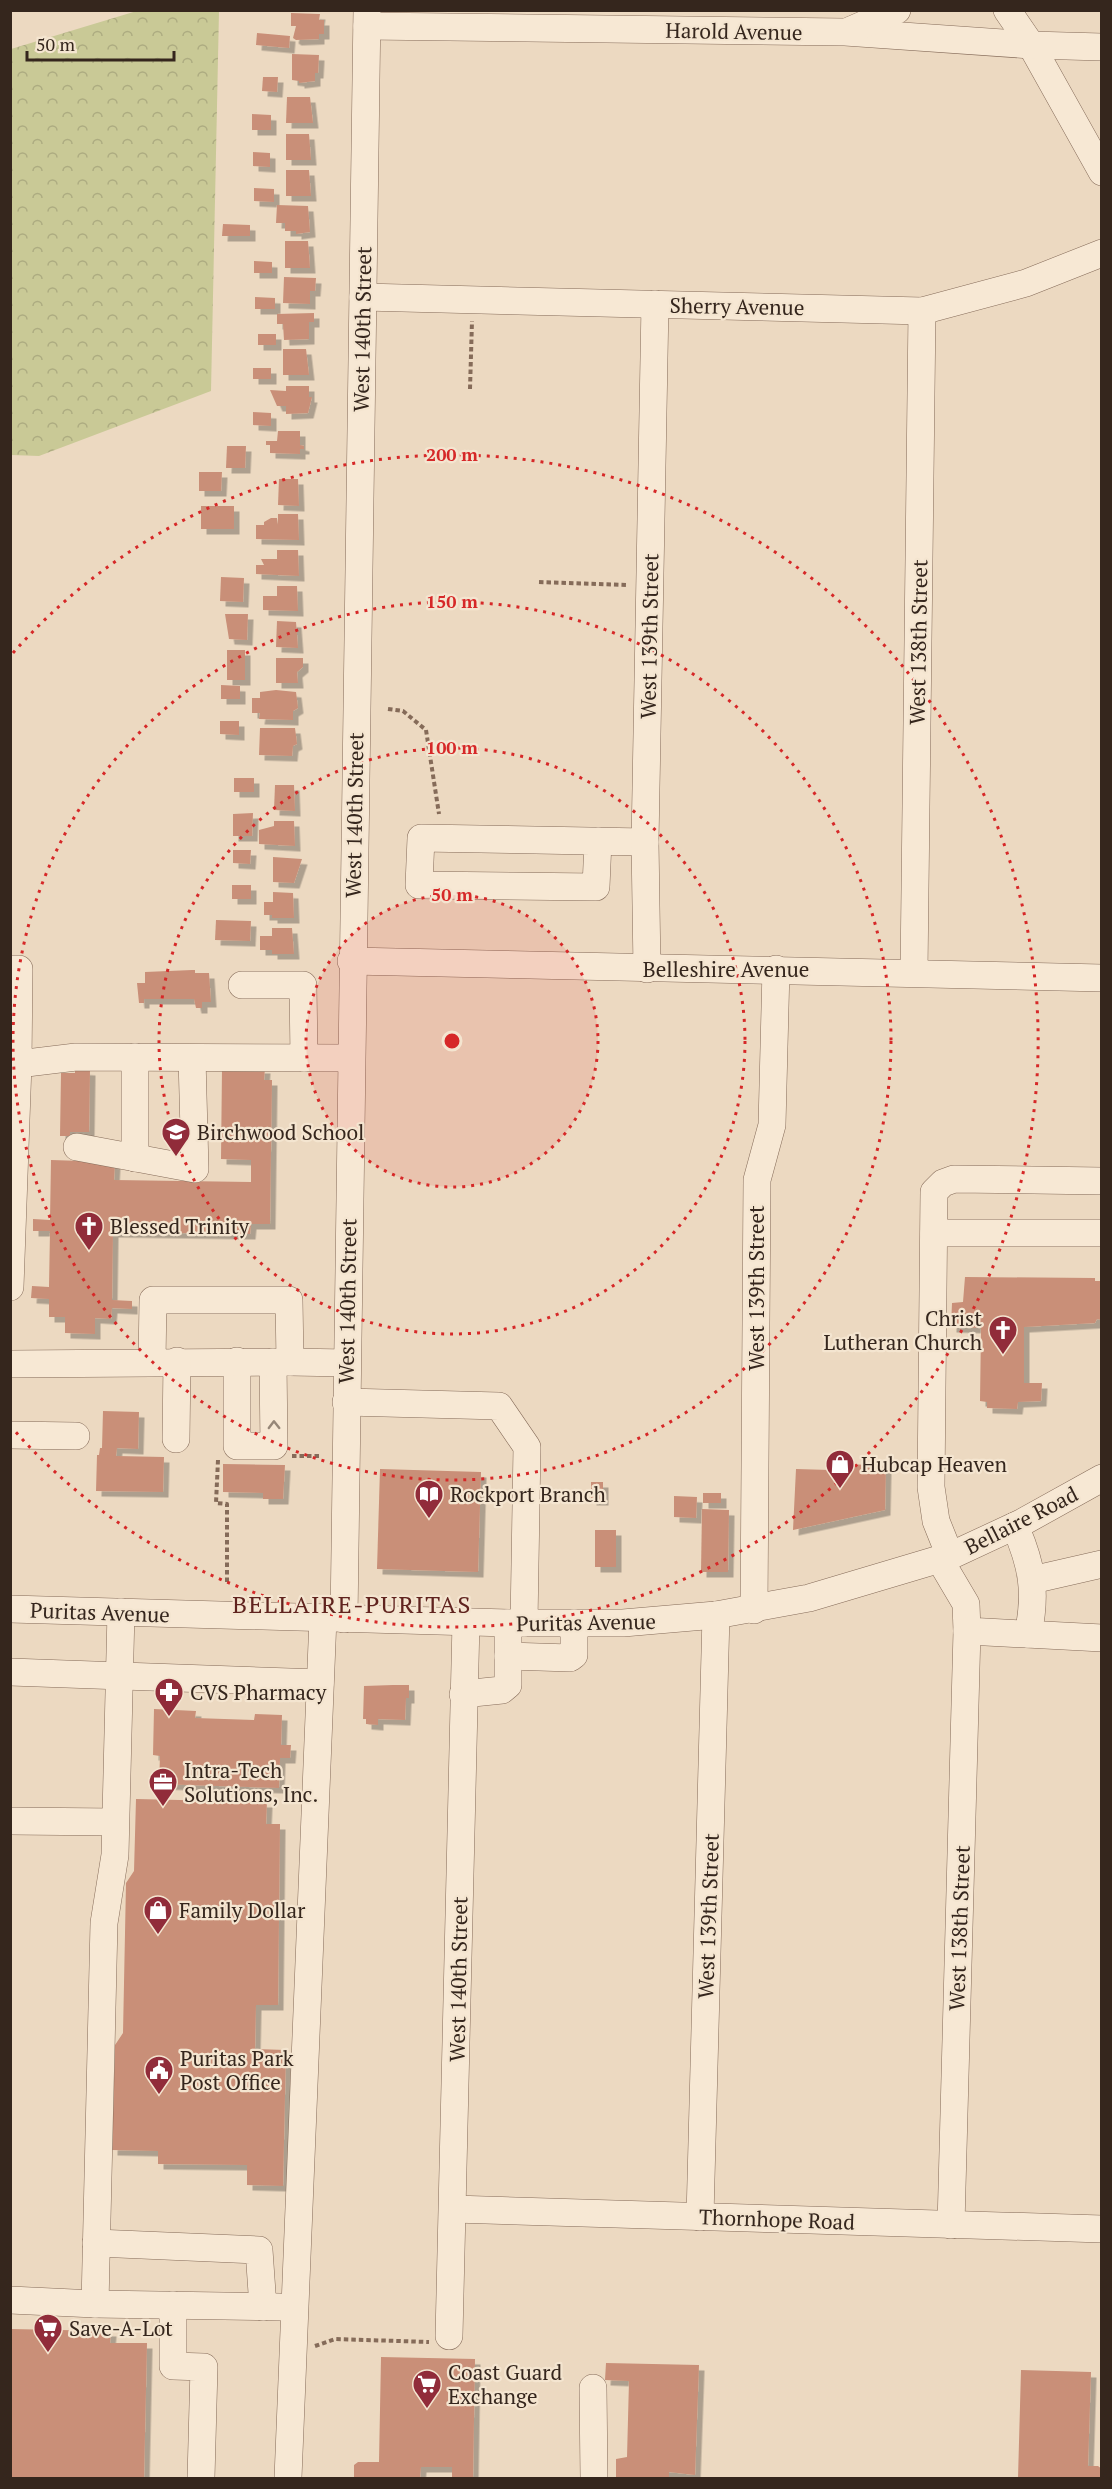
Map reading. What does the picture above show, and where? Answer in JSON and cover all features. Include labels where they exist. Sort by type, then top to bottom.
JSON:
[{"type":"street","points":[[845,32],[897,10]]},
{"type":"street","points":[[1007,10],[1031,45],[1101,172]]},
{"type":"street","name":"Harold Avenue","points":[[367,18],[845,32],[1031,45],[1101,47]]},
{"type":"street","name":"West 140th Street","points":[[288,2478],[320,1683],[333,1619],[346,1402],[367,18]]},
{"type":"street","name":"Sherry Avenue","points":[[363,297],[922,311],[1026,283],[1101,253]]},
{"type":"street","name":"West 139th Street","points":[[647,969],[645,842],[655,304]]},
{"type":"street","name":"West 138th Street","points":[[914,972],[922,311]]},
{"type":"street","points":[[598,841],[596,887],[419,885],[421,838],[598,841],[645,842]]},
{"type":"street","name":"Belleshire Avenue","points":[[351,961],[1101,978]]},
{"type":"street","points":[[10,969],[19,969],[14,1064],[10,1287]]},
{"type":"street","name":"West 139th Street","points":[[754,1610],[757,1180],[772,1125],[776,969]]},
{"type":"street","points":[[242,985],[303,985],[304,1058]]},
{"type":"street","points":[[14,1064],[76,1057],[350,1058]]},
{"type":"street","points":[[135,1057],[135,1158]]},
{"type":"street","points":[[77,1147],[195,1169],[192,1058]]},
{"type":"street","points":[[1101,1181],[954,1179],[943,1183],[934,1192],[931,1487],[945,1558],[966,1604],[967,1631],[1101,1638]]},
{"type":"street","points":[[934,1233],[1101,1233]]},
{"type":"street","points":[[176,1439],[153,1300],[289,1300],[274,1446],[237,1446],[237,1361]]},
{"type":"street","points":[[10,1364],[164,1361],[347,1363]]},
{"type":"street","points":[[346,1402],[499,1406],[527,1447],[516,1623],[508,1656],[508,1685],[502,1690],[463,1694]]},
{"type":"street","points":[[10,1435],[76,1436]]},
{"type":"street","name":"Bellaire Road","points":[[945,1558],[1014,1526],[1101,1478]]},
{"type":"street","points":[[1014,1526],[1025,1550],[1032,1580],[1034,1598],[1028,1634]]},
{"type":"street","name":"Puritas Avenue","points":[[10,1609],[333,1619],[623,1623],[754,1610],[874,1581],[945,1558]]},
{"type":"street","points":[[1032,1580],[1101,1564]]},
{"type":"street","points":[[95,2304],[104,1923],[114,1855],[121,1612]]},
{"type":"street","name":"West 139th Street","points":[[699,2217],[716,1615]]},
{"type":"street","name":"West 140th Street","points":[[441,2339],[453,2209],[465,1622]]},
{"type":"street","points":[[508,1656],[570,1658],[574,1654],[574,1623]]},
{"type":"street","name":"West 138th Street","points":[[951,2225],[967,1631]]},
{"type":"street","points":[[10,1672],[119,1678],[320,1683]]},
{"type":"street","points":[[10,1821],[115,1822]]},
{"type":"street","name":"Thornhope Road","points":[[453,2209],[1101,2229]]},
{"type":"street","points":[[96,2242],[259,2250],[263,2307]]},
{"type":"street","points":[[10,2300],[294,2308]]},
{"type":"street","points":[[173,2305],[173,2366],[204,2367],[201,2478]]},
{"type":"street","points":[[593,2388],[594,2478]]},
{"type":"path","points":[[470,389],[473,314]]},
{"type":"path","points":[[539,582],[632,585]]},
{"type":"path","points":[[388,709],[403,711],[426,730],[439,814]]},
{"type":"path","points":[[285,1456],[319,1456]]},
{"type":"path","points":[[227,1584],[227,1504],[216,1503],[218,1457],[230,1457]]},
{"type":"path","points":[[293,2346],[314,2346],[335,2339],[441,2339]]},
{"type":"green space","points":[[140,10],[219,11],[211,391],[39,456],[11,455],[11,49]]},
{"type":"building","points":[[291,13],[320,14],[319,20],[324,20],[324,34],[319,34],[319,39],[296,40],[293,38],[296,26],[291,26]]},
{"type":"building","points":[[257,33],[290,36],[289,48],[256,45]]},
{"type":"building","points":[[292,54],[319,55],[315,81],[299,83],[299,81],[292,80]]},
{"type":"building","points":[[263,77],[278,77],[277,92],[262,91]]},
{"type":"building","points":[[287,97],[310,97],[313,123],[286,123]]},
{"type":"building","points":[[252,114],[271,115],[271,130],[252,130]]},
{"type":"building","points":[[286,134],[309,134],[311,160],[286,160]]},
{"type":"building","points":[[253,152],[270,153],[270,167],[253,166]]},
{"type":"building","points":[[286,170],[309,170],[311,196],[286,196]]},
{"type":"building","points":[[254,188],[274,189],[274,202],[254,201]]},
{"type":"building","points":[[277,205],[308,206],[310,232],[296,234],[296,231],[285,231],[285,223],[276,223]]},
{"type":"building","points":[[223,224],[250,225],[250,236],[222,236]]},
{"type":"building","points":[[285,241],[308,241],[310,268],[285,268]]},
{"type":"building","points":[[254,261],[272,262],[272,273],[254,273]]},
{"type":"building","points":[[284,277],[316,278],[315,291],[310,291],[310,304],[283,303]]},
{"type":"building","points":[[255,297],[275,298],[275,309],[255,309]]},
{"type":"building","points":[[314,313],[314,322],[309,322],[309,339],[284,340],[283,324],[277,324],[277,314]]},
{"type":"building","points":[[258,334],[276,334],[276,345],[258,345]]},
{"type":"building","points":[[283,349],[306,349],[309,375],[283,375]]},
{"type":"building","points":[[253,368],[271,368],[271,379],[253,379]]},
{"type":"building","points":[[286,386],[309,386],[309,397],[312,397],[308,413],[286,414],[286,406],[277,406],[270,390],[286,391]]},
{"type":"building","points":[[253,412],[271,413],[271,426],[253,425]]},
{"type":"building","points":[[278,431],[300,431],[300,445],[304,446],[304,449],[300,449],[300,454],[270,453],[270,445],[266,445],[266,441],[277,441]]},
{"type":"building","points":[[227,446],[246,446],[245,468],[226,468]]},
{"type":"building","points":[[199,472],[222,472],[221,491],[199,491]]},
{"type":"building","points":[[279,479],[298,479],[299,506],[278,505]]},
{"type":"building","points":[[201,506],[234,506],[234,529],[201,529]]},
{"type":"building","points":[[278,514],[298,514],[299,540],[256,539],[256,525],[264,525],[264,522],[271,518],[277,518],[278,525]]},
{"type":"building","points":[[277,550],[298,550],[299,576],[256,574],[256,565],[264,565],[261,559],[277,559]]},
{"type":"building","points":[[221,577],[244,578],[243,602],[220,601]]},
{"type":"building","points":[[277,586],[297,586],[298,611],[263,610],[263,596],[277,596]]},
{"type":"building","points":[[225,614],[248,614],[247,640],[229,639]]},
{"type":"building","points":[[277,621],[296,622],[298,648],[276,647]]},
{"type":"building","points":[[227,650],[245,650],[245,680],[227,680]]},
{"type":"building","points":[[276,658],[303,658],[303,667],[297,672],[298,683],[276,683]]},
{"type":"building","points":[[221,685],[240,686],[240,699],[221,699]]},
{"type":"building","points":[[276,690],[296,692],[298,708],[293,711],[293,720],[259,719],[260,713],[252,713],[252,698],[260,698],[260,692]]},
{"type":"building","points":[[220,721],[239,721],[239,735],[220,734]]},
{"type":"building","points":[[260,728],[295,728],[297,744],[293,746],[292,756],[259,755]]},
{"type":"building","points":[[234,778],[254,778],[254,792],[234,792]]},
{"type":"building","points":[[275,785],[294,785],[295,811],[274,810]]},
{"type":"building","points":[[253,813],[252,836],[233,836],[233,814]]},
{"type":"building","points":[[274,821],[294,821],[295,846],[259,844],[259,830],[274,826]]},
{"type":"building","points":[[233,850],[251,850],[250,864],[233,863]]},
{"type":"building","points":[[273,857],[302,859],[294,883],[273,882]]},
{"type":"building","points":[[232,885],[251,885],[251,899],[232,899]]},
{"type":"building","points":[[273,892],[293,893],[294,918],[272,918],[272,915],[264,915],[264,902],[273,902]]},
{"type":"building","points":[[216,920],[251,921],[250,941],[215,940]]},
{"type":"building","points":[[272,928],[292,928],[294,954],[272,954],[272,950],[260,950],[260,936],[272,936]]},
{"type":"building","points":[[195,970],[195,973],[209,973],[211,1002],[202,1002],[202,1008],[196,1008],[194,999],[144,999],[144,1003],[139,1003],[137,983],[145,983],[145,972]]},
{"type":"building","points":[[222,1068],[265,1068],[264,1080],[272,1080],[270,1224],[251,1224],[250,1234],[113,1232],[112,1300],[132,1301],[132,1309],[112,1308],[111,1319],[95,1318],[95,1334],[65,1333],[65,1317],[49,1317],[49,1299],[31,1298],[32,1286],[49,1287],[50,1231],[33,1231],[33,1219],[50,1220],[51,1160],[115,1162],[114,1180],[251,1182],[251,1160],[221,1159]]},
{"type":"building","points":[[75,1069],[90,1070],[89,1132],[70,1132],[70,1136],[60,1136],[61,1073],[75,1073]]},
{"type":"building","name":"Christ Lutheran Church","points":[[965,1277],[1095,1278],[1095,1281],[1102,1281],[1102,1320],[1097,1319],[1095,1323],[1024,1327],[1024,1383],[1042,1383],[1041,1401],[1018,1402],[1017,1409],[987,1408],[987,1402],[980,1401],[981,1328],[951,1327],[952,1303],[963,1302]]},
{"type":"building","points":[[103,1411],[139,1412],[138,1449],[117,1448],[116,1456],[164,1457],[163,1492],[96,1491],[97,1455],[102,1448]]},
{"type":"building","name":"Hubcap Heaven","points":[[831,1463],[886,1466],[885,1510],[793,1530],[796,1469],[830,1470]]},
{"type":"building","points":[[223,1464],[285,1465],[283,1499],[263,1499],[263,1493],[223,1492]]},
{"type":"building","name":"Rockport Branch","points":[[380,1469],[481,1472],[478,1572],[377,1569]]},
{"type":"building","points":[[591,1482],[603,1482],[603,1500],[591,1500]]},
{"type":"building","points":[[703,1493],[721,1493],[721,1503],[703,1503]]},
{"type":"building","points":[[674,1496],[697,1497],[696,1518],[674,1517]]},
{"type":"building","points":[[702,1509],[729,1510],[728,1572],[701,1572]]},
{"type":"building","points":[[595,1530],[616,1530],[616,1567],[595,1567]]},
{"type":"building","points":[[409,1685],[405,1720],[378,1719],[378,1725],[366,1724],[366,1719],[363,1719],[364,1686]]},
{"type":"building","points":[[154,1709],[196,1711],[195,1718],[254,1720],[255,1714],[282,1715],[281,1745],[291,1745],[290,1758],[280,1758],[279,1788],[159,1784],[160,1756],[153,1755]]},
{"type":"building","points":[[136,1799],[267,1802],[266,1824],[280,1824],[278,2005],[256,2005],[255,2049],[286,2050],[283,2186],[247,2185],[247,2165],[158,2164],[158,2151],[112,2150],[115,2045],[123,2033],[126,1883],[134,1871]]},
{"type":"building","points":[[10,2329],[111,2331],[110,2343],[147,2343],[144,2478],[10,2478]]},
{"type":"building","name":"Coast Guard Exchange","points":[[381,2357],[475,2359],[473,2478],[452,2478],[452,2467],[421,2467],[420,2478],[354,2478],[354,2465],[358,2462],[379,2462]]},
{"type":"building","points":[[606,2363],[699,2365],[695,2475],[669,2472],[669,2478],[616,2478],[616,2459],[627,2457],[629,2381],[605,2380]]},
{"type":"building","points":[[1021,2370],[1091,2372],[1088,2466],[1098,2466],[1102,2469],[1102,2478],[1018,2478]]},
{"type":"place","name":"Birchwood School","points":[[176,1158]]},
{"type":"place","name":"Blessed Trinity","points":[[89,1252]]},
{"type":"place","name":"Christ Lutheran Church","points":[[1003,1356]]},
{"type":"place","name":"Hubcap Heaven","points":[[840,1490]]},
{"type":"place","name":"Rockport Branch","points":[[429,1520]]},
{"type":"place","name":"CVS Pharmacy","points":[[169,1718]]},
{"type":"place","name":"Intra-Tech Solutions, Inc.","points":[[163,1808]]},
{"type":"place","name":"Family Dollar","points":[[158,1936]]},
{"type":"place","name":"Puritas Park Post Office","points":[[159,2096]]},
{"type":"place","name":"Save-A-Lot","points":[[48,2354]]},
{"type":"place","name":"Coast Guard Exchange","points":[[427,2410]]},
{"type":"district","name":"BELLAIRE-PURITAS","points":[[352,1604]]}]
